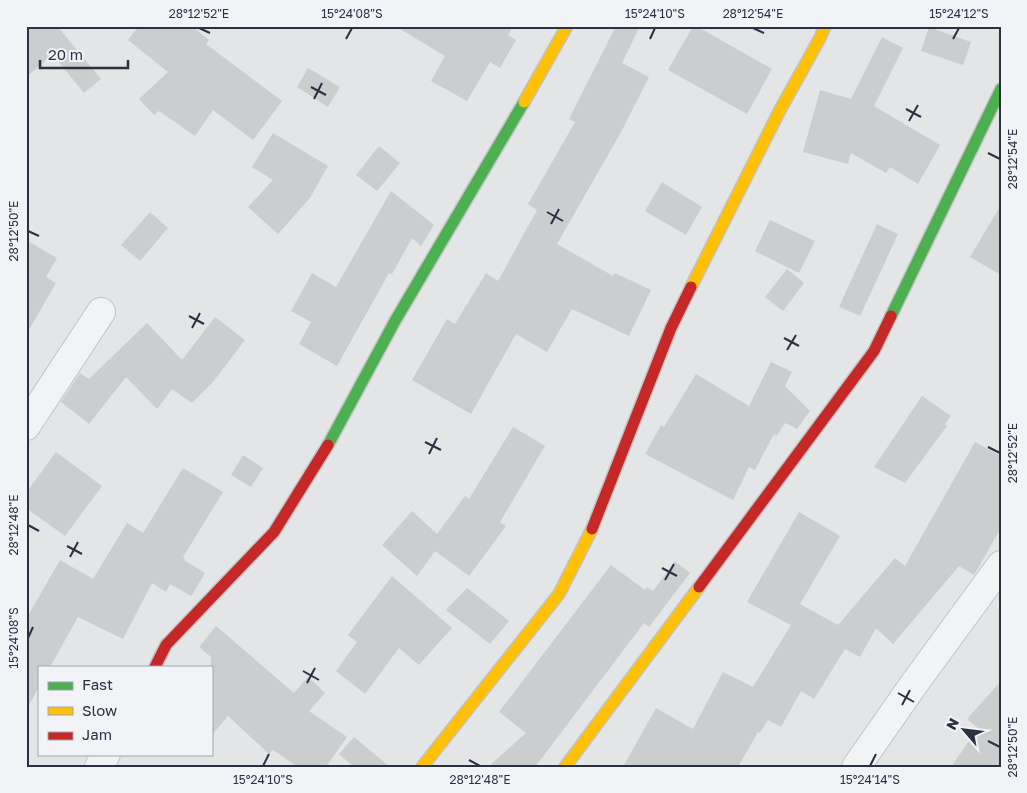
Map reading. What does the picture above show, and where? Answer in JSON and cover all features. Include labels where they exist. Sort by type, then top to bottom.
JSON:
[{"type":"street","points":[[156,666],[166,645],[274,532],[331,441],[395,322],[502,141],[566,26]]},
{"type":"street","points":[[422,767],[559,594],[589,538],[671,328],[771,128],[825,26]]},
{"type":"street","points":[[565,767],[874,351],[1001,89]]},
{"type":"street","points":[[26,426],[101,312]]},
{"type":"street","points":[[856,767],[1001,565]]},
{"type":"building","points":[[26,26],[57,26],[101,79],[84,93],[53,55],[26,77]]},
{"type":"building","points":[[139,26],[192,26],[209,40],[206,44],[282,101],[253,140],[213,110],[195,136],[159,111],[154,115],[139,99],[168,72],[128,40]]},
{"type":"building","points":[[395,26],[513,26],[508,35],[516,40],[500,68],[490,62],[467,101],[431,81],[445,56]]},
{"type":"building","points":[[616,26],[640,26],[622,63],[649,77],[620,134],[557,244],[613,276],[615,273],[651,290],[629,336],[572,309],[547,352],[516,334],[471,414],[412,380],[447,319],[455,324],[486,273],[498,281],[537,210],[528,204],[575,122],[569,119]]},
{"type":"building","points":[[693,26],[772,69],[747,114],[668,70]]},
{"type":"building","points":[[929,27],[971,42],[963,65],[921,51]]},
{"type":"building","points":[[882,37],[903,48],[874,106],[940,145],[918,184],[890,167],[886,173],[851,153],[848,164],[803,152],[820,90],[851,99]]},
{"type":"building","points":[[308,68],[340,87],[328,107],[297,87]]},
{"type":"building","points":[[273,133],[328,166],[310,198],[278,234],[248,207],[273,180],[252,167]]},
{"type":"building","points":[[379,146],[400,163],[377,191],[356,175]]},
{"type":"building","points":[[662,182],[702,207],[686,235],[645,211]]},
{"type":"building","points":[[391,191],[434,225],[421,246],[412,238],[392,274],[389,273],[337,366],[299,344],[311,322],[291,311],[312,273],[336,287]]},
{"type":"building","points":[[1001,205],[1001,275],[970,257]]},
{"type":"building","points":[[150,212],[168,228],[140,261],[121,245]]},
{"type":"building","points":[[770,220],[815,241],[799,273],[755,251]]},
{"type":"building","points":[[877,224],[898,234],[860,316],[839,307]]},
{"type":"building","points":[[26,240],[57,258],[46,277],[56,283],[26,335]]},
{"type":"building","points":[[787,269],[804,283],[783,311],[765,297]]},
{"type":"building","points":[[215,317],[245,340],[213,382],[192,403],[172,389],[157,409],[126,377],[89,424],[61,402],[80,373],[89,379],[147,323],[182,360]]},
{"type":"building","points":[[771,362],[792,372],[785,386],[810,411],[797,429],[785,423],[776,437],[774,434],[755,470],[749,467],[733,500],[645,454],[661,425],[664,427],[696,374],[749,406]]},
{"type":"building","points":[[922,396],[951,416],[945,424],[947,426],[905,483],[874,467]]},
{"type":"building","points":[[513,427],[545,446],[500,522],[506,526],[469,576],[435,551],[417,576],[382,545],[412,511],[437,534],[465,496],[469,499]]},
{"type":"building","points":[[975,442],[1001,456],[1001,528],[974,575],[959,566],[893,644],[876,628],[860,657],[845,649],[814,699],[801,691],[781,727],[768,720],[760,733],[758,732],[738,767],[623,767],[656,708],[693,729],[723,672],[753,687],[791,625],[747,602],[799,512],[840,536],[800,604],[838,625],[895,558],[905,566]]},
{"type":"building","points":[[56,452],[102,486],[65,536],[26,508],[26,493]]},
{"type":"building","points":[[243,455],[263,468],[251,487],[231,475]]},
{"type":"building","points":[[183,468],[223,492],[183,557],[184,560],[205,573],[192,595],[170,584],[166,592],[152,583],[123,639],[78,617],[51,666],[38,666],[38,689],[26,710],[26,619],[60,560],[93,579],[127,523],[143,533]]},
{"type":"building","points":[[675,561],[690,573],[649,627],[644,623],[535,767],[488,767],[526,733],[499,712],[611,565],[645,590],[647,587],[653,591]]},
{"type":"building","points":[[392,576],[452,628],[419,665],[399,648],[365,694],[336,671],[357,642],[348,635]]},
{"type":"building","points":[[467,588],[509,621],[490,644],[446,610]]},
{"type":"building","points":[[216,626],[294,693],[308,677],[325,693],[309,711],[347,737],[326,767],[298,767],[273,750],[269,754],[228,716],[212,735],[211,657],[199,647]]},
{"type":"building","points":[[1001,681],[1001,767],[951,767],[978,728],[967,719]]},
{"type":"building","points":[[354,737],[390,767],[354,767],[339,754]]},
{"type":"traffic: fast","points":[[891,316],[1001,89]]},
{"type":"traffic: fast","points":[[328,445],[395,321],[524,102]]},
{"type":"traffic: slow","points":[[524,102],[567,26]]},
{"type":"traffic: slow","points":[[691,287],[780,110],[825,26]]},
{"type":"traffic: slow","points":[[422,767],[559,594],[592,529]]},
{"type":"traffic: slow","points":[[565,767],[699,587]]},
{"type":"traffic: jam","points":[[592,529],[671,328],[691,287]]},
{"type":"traffic: jam","points":[[699,587],[874,351],[891,316]]},
{"type":"traffic: jam","points":[[156,666],[166,645],[274,532],[328,445]]}]
